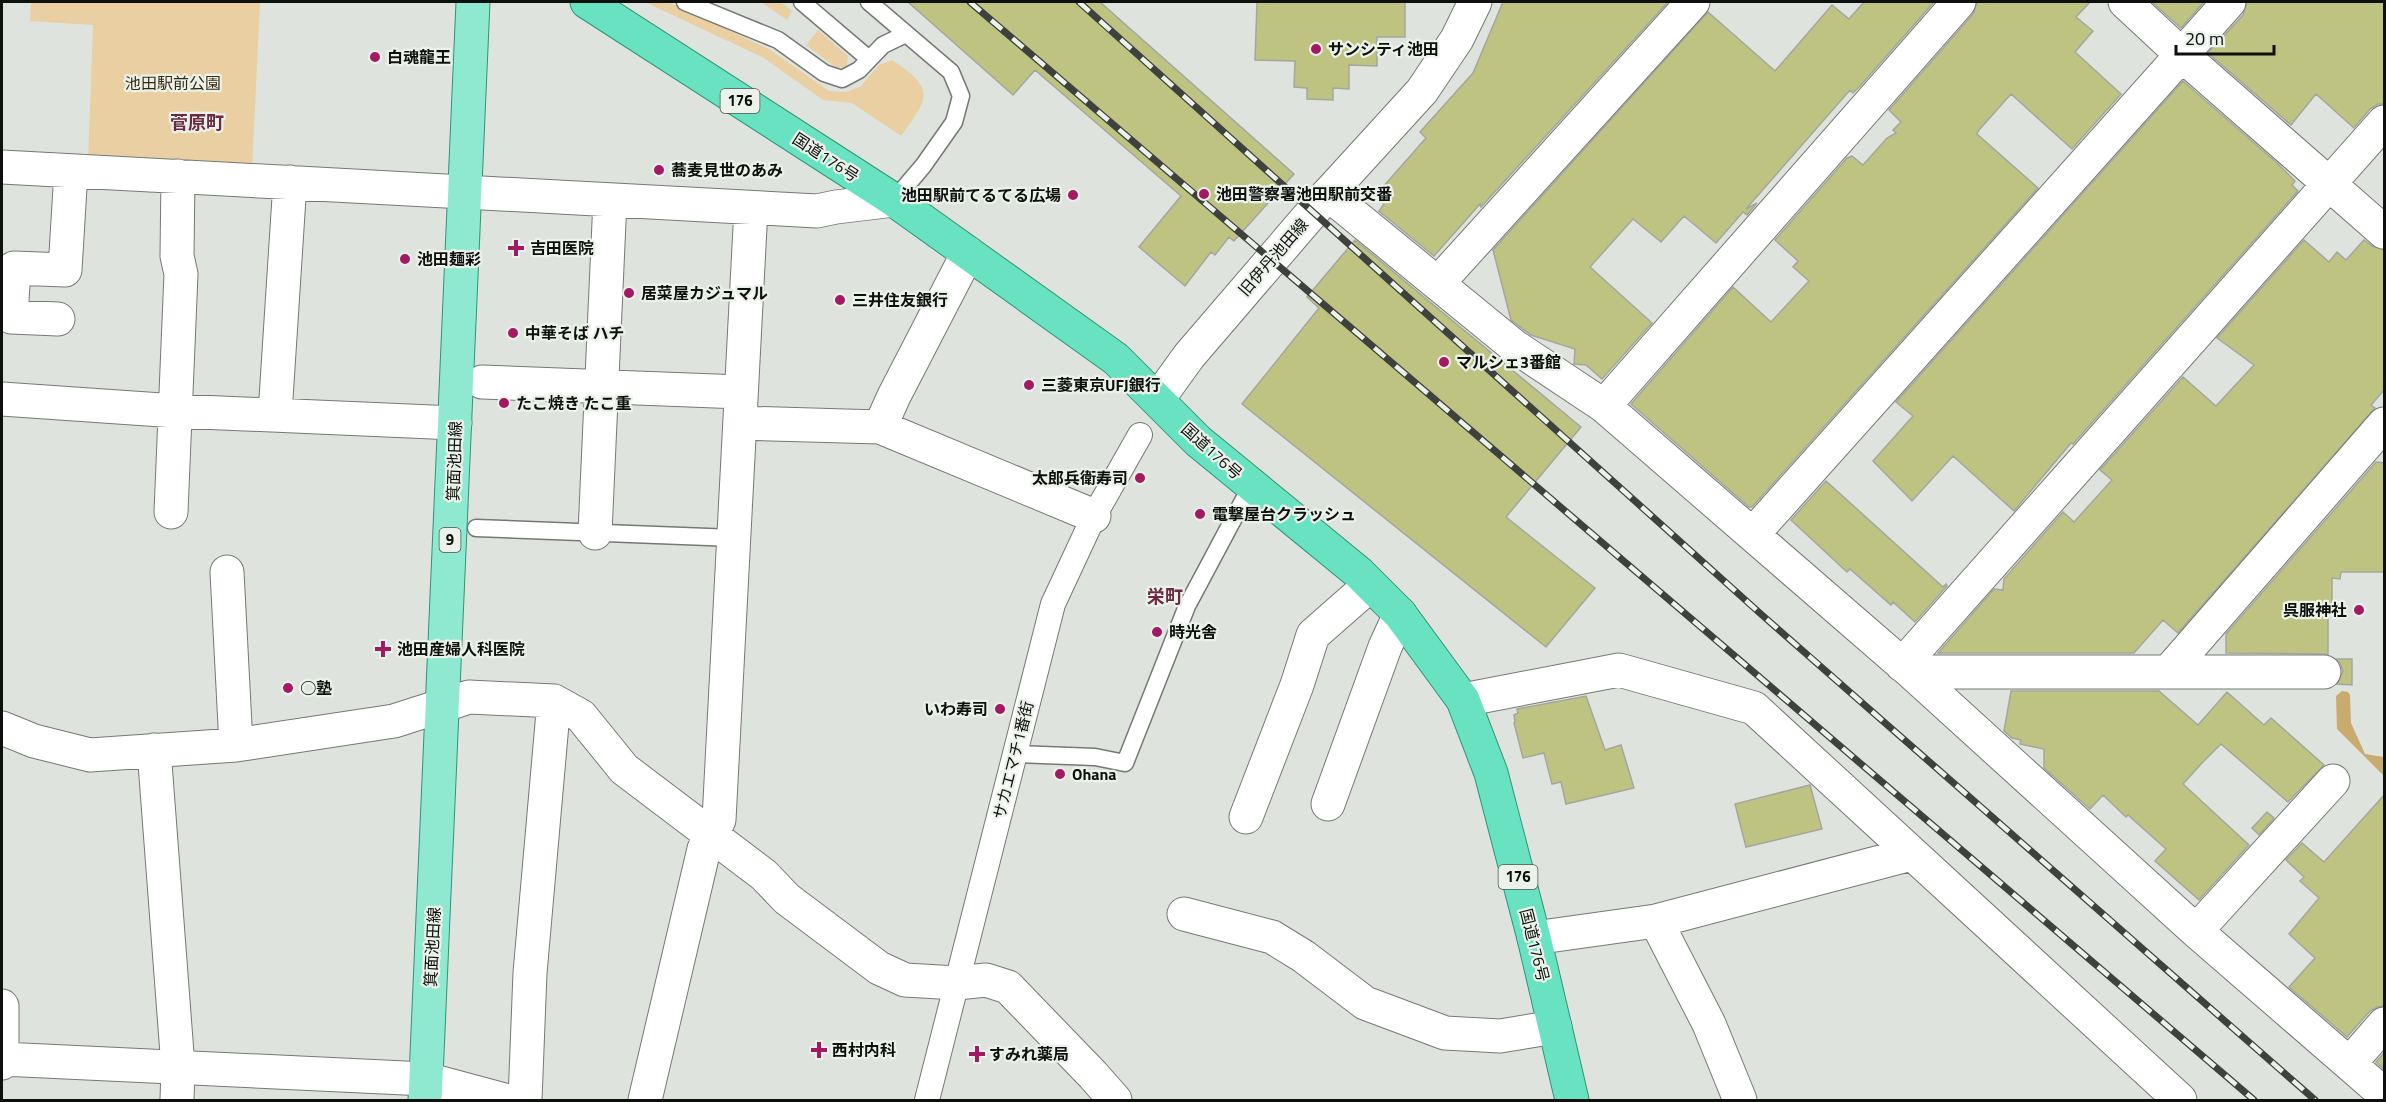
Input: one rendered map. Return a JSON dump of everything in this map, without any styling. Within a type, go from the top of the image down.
[{"type":"highway","name":"国道176号","points":[[587,2],[894,200],[1116,359],[1198,441],[1359,573],[1400,614],[1463,700],[1491,774],[1534,938],[1572,1101]]},
{"type":"main road","name":"箕面池田線","points":[[425,1090],[473,2]]},
{"type":"street","name":"旧伊丹池田線","points":[[1158,399],[1189,356],[1328,194],[1422,91],[1457,39],[1475,2]]},
{"type":"street","points":[[1438,283],[1693,2]]},
{"type":"street","points":[[1604,406],[1959,2]]},
{"type":"street","points":[[2125,2],[2182,55],[2385,232]]},
{"type":"street","points":[[1753,534],[2229,2]]},
{"type":"street","points":[[1906,669],[2385,122]]},
{"type":"street","points":[[2,167],[817,212],[837,207],[894,200]]},
{"type":"street","points":[[58,319],[11,317],[14,268],[64,270],[71,171]]},
{"type":"street","points":[[171,512],[181,274],[177,256],[178,176]]},
{"type":"street","points":[[275,414],[290,182]]},
{"type":"street","points":[[1328,194],[1514,346],[1604,406],[1906,669],[2196,931],[2385,1094]]},
{"type":"street","points":[[595,533],[610,200]]},
{"type":"street","points":[[645,1101],[704,849],[719,820],[751,207]]},
{"type":"street","points":[[880,427],[968,253]]},
{"type":"street","points":[[482,382],[602,386],[880,427],[1094,516]]},
{"type":"street","points":[[2,399],[176,411],[455,423]]},
{"type":"street","points":[[2169,671],[2385,424]]},
{"type":"street","name":"サカエマチ1番街","points":[[927,1101],[1053,604],[1094,516],[1140,435]]},
{"type":"street","points":[[226,572],[236,745]]},
{"type":"street","points":[[1246,817],[1297,686],[1313,635],[1370,585]]},
{"type":"street","points":[[1329,804],[1385,647],[1400,614]]},
{"type":"street","points":[[1906,669],[2324,672]]},
{"type":"street","points":[[1463,700],[1619,670],[1754,708],[2180,1101]]},
{"type":"street","points":[[2,728],[34,741],[90,755],[236,745],[394,721],[469,698],[554,701],[581,716],[624,769],[764,875],[787,899],[879,968],[905,980],[957,983],[986,980],[1008,987],[1115,1101]]},
{"type":"street","points":[[525,1101],[530,974],[554,701]]},
{"type":"street","points":[[154,750],[178,1067],[177,1101]]},
{"type":"street","points":[[2196,931],[2333,781]]},
{"type":"street","points":[[1534,938],[1656,921],[1911,854]]},
{"type":"street","points":[[1184,914],[1272,938],[1303,956],[1365,1003],[1445,1033],[1500,1036],[1554,1027]]},
{"type":"street","points":[[1656,921],[1709,1024],[1740,1101]]},
{"type":"street","points":[[2,1006],[2,1063]]},
{"type":"street","points":[[2350,1063],[2385,1024]]},
{"type":"street","points":[[2,1059],[178,1067],[425,1090],[504,1101]]},
{"type":"lane","points":[[685,2],[778,39],[824,73],[842,80],[859,70],[883,45],[906,34]]},
{"type":"lane","points":[[802,2],[869,59]]},
{"type":"lane","points":[[869,2],[951,72],[962,96],[954,122],[923,166],[894,200]]},
{"type":"lane","points":[[1015,754],[1095,757],[1125,763],[1187,606],[1251,486]]},
{"type":"lane","points":[[476,528],[734,538]]},
{"type":"green space","name":"池田駅前公園","points":[[31,2],[260,2],[252,170],[88,162],[93,25],[30,21]]},
{"type":"green space","points":[[645,2],[668,2],[769,49],[829,91],[846,92],[861,86],[879,65],[892,60],[916,79],[922,87],[924,94],[922,102],[918,112],[901,136],[852,103],[823,100],[764,58]]},
{"type":"green space","points":[[761,2],[781,2],[792,11],[787,20]]},
{"type":"green space","points":[[818,30],[848,56],[847,66],[837,68],[806,45]]},
{"type":"shaded area","points":[[2342,691],[2350,695],[2351,723],[2365,754],[2384,757],[2384,775],[2337,729],[2336,696]]},
{"type":"building","points":[[908,2],[1100,2],[1294,174],[1234,241],[1229,237],[1215,255],[1211,252],[1185,286],[1139,247],[1181,196],[1035,70],[1013,95]]},
{"type":"building","name":"サンシティ池田","points":[[1257,2],[1405,2],[1405,37],[1377,37],[1377,66],[1349,65],[1349,89],[1333,88],[1333,100],[1307,99],[1307,88],[1294,87],[1295,61],[1255,60]]},
{"type":"building","points":[[1503,2],[1668,2],[1434,256],[1379,211],[1384,204],[1375,196],[1426,138],[1420,132],[1473,73]]},
{"type":"building","points":[[1864,2],[1934,2],[1861,85],[1853,93],[1850,90],[1746,209],[1757,203],[1747,215],[1743,212],[1716,243],[1684,216],[1661,242],[1633,219],[1590,267],[1652,323],[1602,379],[1586,365],[1574,364],[1575,349],[1531,335],[1511,320],[1493,250],[1708,12],[1775,71],[1832,5],[1849,19]]},
{"type":"building","points":[[1977,2],[2090,2],[2076,17],[2093,31],[2075,52],[2121,94],[2072,149],[2011,94],[1977,134],[2038,188],[1752,507],[1749,507],[1631,404],[1733,287],[1771,322],[1809,281],[1793,267],[1798,261],[1775,240],[1847,158],[1852,156],[1863,165],[1887,138],[1896,133],[1893,130],[1901,122],[1889,110],[1973,14]]},
{"type":"building","points":[[2152,2],[2204,2],[2181,28]]},
{"type":"building","points":[[2247,2],[2385,2],[2385,104],[2378,104],[2370,109],[2354,128],[2316,94],[2291,125],[2208,53],[2243,15]]},
{"type":"building","points":[[2183,81],[2277,163],[2295,181],[2292,185],[2298,191],[2073,444],[2071,443],[2014,511],[1953,456],[1912,501],[1873,461],[1913,416],[1896,402]]},
{"type":"building","points":[[1355,240],[1581,427],[1506,517],[1595,588],[1546,647],[1242,404],[1319,308],[1307,297]]},
{"type":"building","points":[[2304,240],[2329,262],[2337,252],[2346,260],[2364,240],[2372,246],[2385,250],[2385,389],[2371,405],[2375,408],[2178,633],[2163,620],[2134,653],[1938,653],[1994,589],[2003,590],[2004,579],[2063,512],[2074,522],[2112,480],[2100,470],[2183,377],[2216,406],[2254,365],[2217,338]]},
{"type":"building","points":[[2376,462],[2385,463],[2385,572],[2341,572],[2340,579],[2332,578],[2332,604],[2328,604],[2328,654],[2226,653],[2226,634]]},
{"type":"building","points":[[1826,481],[1943,587],[1946,584],[1947,586],[1915,622],[1893,602],[1891,605],[1850,569],[1847,572],[1791,520]]},
{"type":"building","points":[[2336,659],[2352,659],[2352,685],[2337,684],[2343,671]]},
{"type":"building","points":[[2011,691],[2159,691],[2198,725],[2227,692],[2264,725],[2271,718],[2324,765],[2288,802],[2221,744],[2202,763],[2183,784],[2249,845],[2199,900],[2155,861],[2166,849],[2128,815],[2126,817],[2103,795],[2090,809],[2044,768],[2044,749],[2020,744],[2021,740],[2012,738],[2004,731]]},
{"type":"building","points":[[1586,696],[1605,750],[1621,745],[1634,788],[1566,804],[1561,782],[1552,784],[1544,753],[1523,758],[1514,715],[1518,713],[1517,709]]},
{"type":"building","points":[[1810,785],[1822,829],[1746,847],[1735,804]]},
{"type":"building","points":[[2385,794],[2385,1006],[2370,1011],[2347,1037],[2289,987],[2315,958],[2289,934],[2319,898],[2300,881],[2304,877],[2286,860],[2302,843],[2324,862]]},
{"type":"building","points":[[2267,812],[2274,818],[2259,835],[2252,828]]},
{"type":"building","points":[[2385,1052],[2385,1070],[2376,1062]]},
{"type":"railway","points":[[970,2],[2254,1100]]},
{"type":"railway","points":[[1079,2],[1762,615],[2315,1100]]},
{"type":"place","name":"サンシティ池田","points":[[1316,49]]},
{"type":"place","name":"白魂龍王","points":[[375,57]]},
{"type":"place","name":"蕎麦見世のあみ","points":[[659,170]]},
{"type":"place","name":"池田警察署池田駅前交番","points":[[1204,194]]},
{"type":"place","name":"池田駅前てるてる広場","points":[[1073,195]]},
{"type":"place","name":"吉田医院","points":[[516,248]]},
{"type":"place","name":"池田麺彩","points":[[405,259]]},
{"type":"place","name":"居菜屋カジュマル","points":[[629,293]]},
{"type":"place","name":"三井住友銀行","points":[[840,300]]},
{"type":"place","name":"中華そば ハチ","points":[[513,333]]},
{"type":"place","name":"マルシェ3番館","points":[[1444,362]]},
{"type":"place","name":"三菱東京UFJ銀行","points":[[1029,385]]},
{"type":"place","name":"たこ焼き たこ重","points":[[504,403]]},
{"type":"place","name":"太郎兵衛寿司","points":[[1140,478]]},
{"type":"place","name":"電撃屋台クラッシュ","points":[[1200,514]]},
{"type":"place","name":"呉服神社","points":[[2359,610]]},
{"type":"place","name":"時光舎","points":[[1157,632]]},
{"type":"place","name":"池田産婦人科医院","points":[[383,649]]},
{"type":"place","name":"○塾","points":[[288,688]]},
{"type":"place","name":"いわ寿司","points":[[1000,709]]},
{"type":"place","name":"Ohana","points":[[1060,774]]},
{"type":"place","name":"西村内科","points":[[819,1050]]},
{"type":"place","name":"すみれ薬局","points":[[977,1054]]},
{"type":"district","name":"菅原町","points":[[197,123]]},
{"type":"district","name":"栄町","points":[[1165,597]]}]
